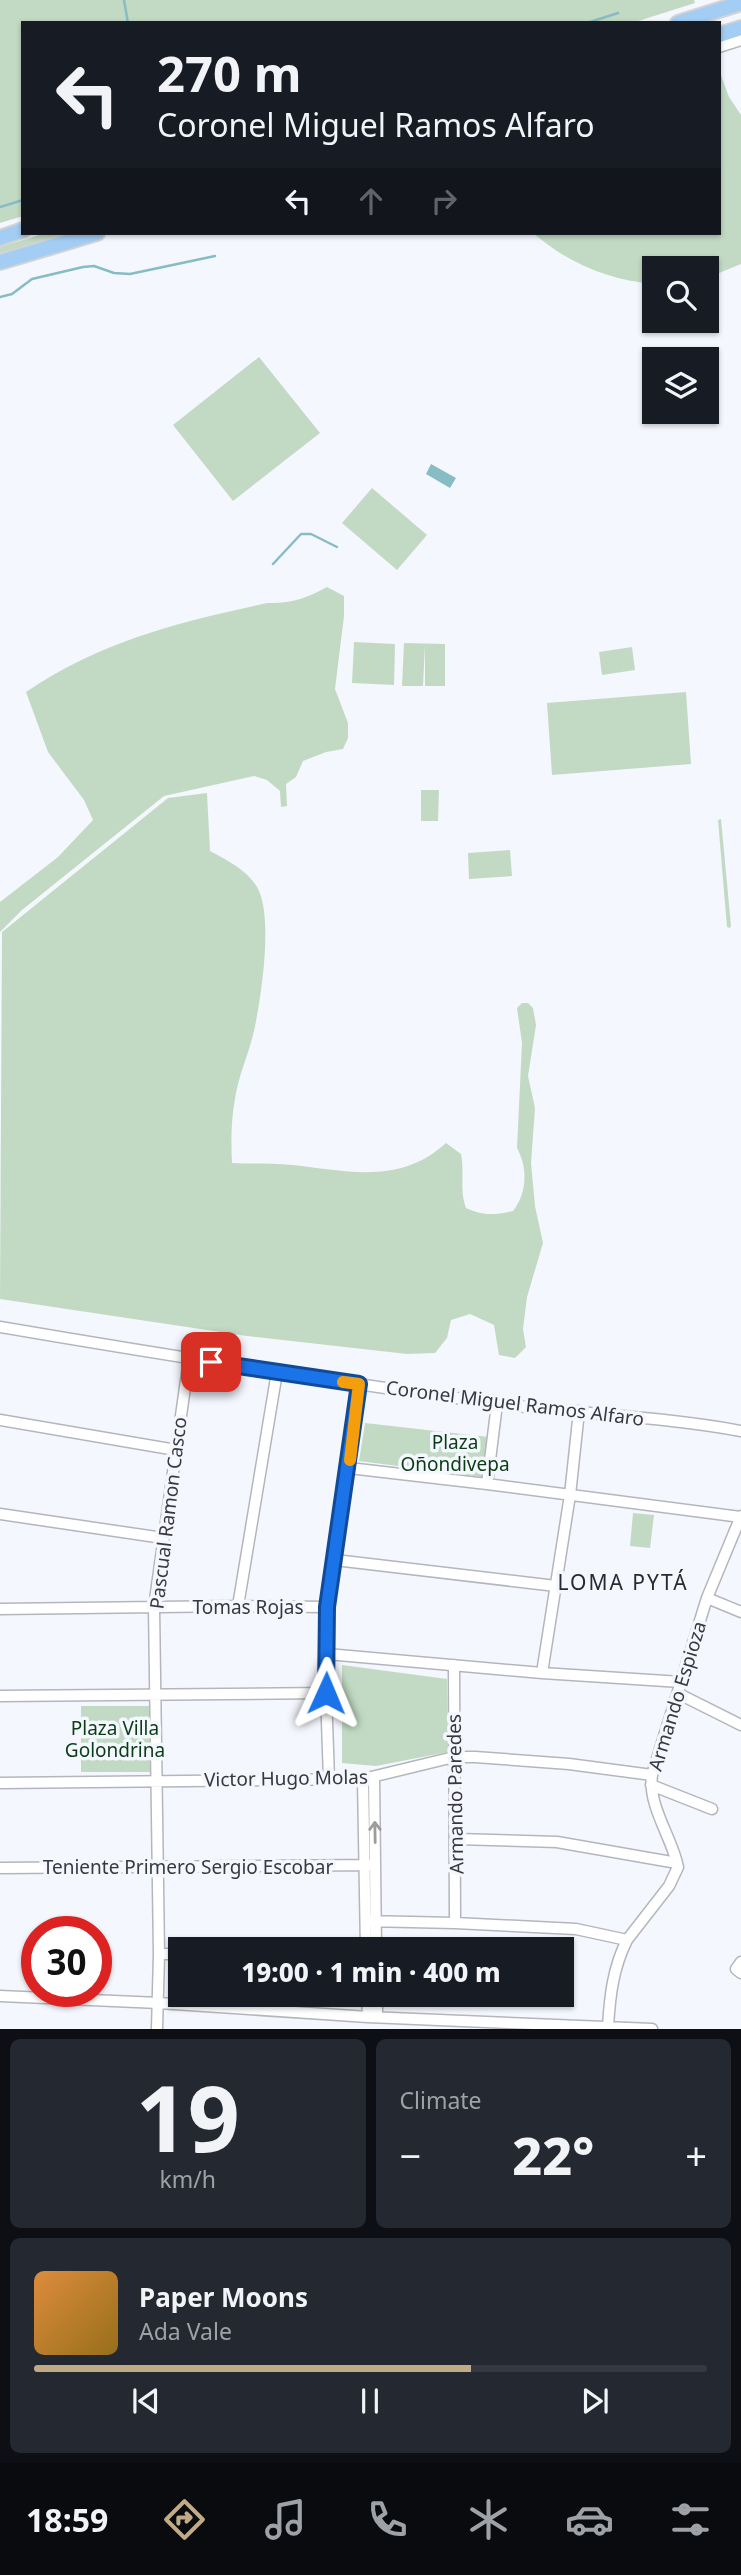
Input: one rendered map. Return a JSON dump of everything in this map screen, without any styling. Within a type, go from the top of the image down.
[{"type":"highway","points":[[684,21],[741,3]]},
{"type":"highway","points":[[721,34],[741,27]]},
{"type":"highway","points":[[0,237],[21,231]]},
{"type":"highway","points":[[0,262],[90,235]]},
{"type":"street","points":[[721,46],[741,40]]},
{"type":"street","name":"Coronel Miguel Ramos Alfaro","points":[[0,1327],[277,1373],[497,1404],[741,1431]]},
{"type":"street","name":"Pascual Ramon Casco","points":[[157,2029],[159,1954],[154,1607],[188,1359]]},
{"type":"street","points":[[238,1606],[277,1373]]},
{"type":"street","points":[[329,1779],[327,1607],[359,1384]]},
{"type":"street","points":[[487,1484],[497,1404]]},
{"type":"street","points":[[542,1673],[570,1495],[579,1411]]},
{"type":"street","points":[[0,1420],[176,1450]]},
{"type":"street","points":[[349,1468],[741,1517]]},
{"type":"street","points":[[0,1514],[163,1538]]},
{"type":"street","name":"Armando Espioza","points":[[677,1863],[652,1780],[707,1598],[741,1517]]},
{"type":"street","points":[[335,1560],[556,1586]]},
{"type":"street","points":[[707,1598],[741,1612]]},
{"type":"street","name":"Tomas Rojas","points":[[0,1609],[327,1607]]},
{"type":"street","points":[[327,1654],[681,1682]]},
{"type":"street","name":"Armando Paredes","points":[[454,1665],[455,1923]]},
{"type":"street","points":[[0,1696],[326,1693]]},
{"type":"street","points":[[678,1694],[741,1725]]},
{"type":"street","name":"Victor Hugo Molas","points":[[0,1783],[369,1778],[454,1757],[475,1756],[569,1764],[652,1780],[712,1809]]},
{"type":"street","points":[[369,1778],[371,1921],[374,1937]]},
{"type":"street","points":[[456,1839],[557,1842],[677,1863],[676,1875],[627,1940],[615,1967],[608,2026]]},
{"type":"street","name":"Teniente Primero Sergio Escobar","points":[[0,1868],[370,1865]]},
{"type":"street","points":[[371,1921],[576,1929],[627,1940]]},
{"type":"street","points":[[368,1937],[371,1921]]},
{"type":"street","points":[[159,1954],[168,1954]]},
{"type":"street","points":[[741,1962],[736,1969],[741,1973]]},
{"type":"street","points":[[0,1996],[373,2017],[652,2029]]},
{"type":"street","points":[[370,2007],[373,2017]]},
{"type":"street","points":[[373,2017],[375,2007]]},
{"type":"green space","points":[[0,0],[694,0],[695,3],[638,21],[21,21],[21,217],[0,223]]},
{"type":"green space","points":[[721,75],[729,97],[741,115],[741,264],[719,273],[719,256],[642,256],[642,283],[605,274],[560,253],[535,235],[721,235]]},
{"type":"green space","points":[[39,235],[65,235],[0,255],[0,247]]},
{"type":"green space","points":[[259,357],[320,433],[233,501],[173,425]]},
{"type":"green space","points":[[372,488],[427,535],[397,570],[342,523]]},
{"type":"green space","points":[[327,587],[344,596],[335,689],[348,723],[348,738],[343,749],[303,761],[296,777],[286,784],[287,806],[281,807],[280,791],[267,780],[254,776],[164,796],[22,910],[0,932],[0,902],[58,857],[93,820],[84,800],[48,752],[26,692],[54,674],[112,646],[172,626],[234,610],[298,600]]},
{"type":"green space","points":[[354,642],[395,644],[394,685],[352,683]]},
{"type":"green space","points":[[404,643],[445,644],[445,686],[425,686],[425,645],[423,686],[402,686]]},
{"type":"green space","points":[[632,647],[635,670],[602,675],[599,652]]},
{"type":"green space","points":[[686,692],[691,764],[552,775],[547,703]]},
{"type":"green space","points":[[421,790],[439,790],[438,821],[421,821]]},
{"type":"green space","points":[[207,793],[210,851],[236,866],[253,881],[262,900],[265,917],[263,979],[254,1031],[234,1107],[232,1163],[284,1164],[373,1172],[410,1165],[446,1143],[461,1154],[466,1208],[489,1214],[513,1211],[521,1196],[524,1180],[523,1164],[517,1148],[522,1043],[517,1008],[522,1003],[528,1003],[533,1008],[536,1025],[528,1076],[535,1108],[531,1163],[535,1206],[543,1243],[527,1297],[523,1329],[526,1347],[515,1358],[499,1355],[494,1325],[470,1314],[451,1320],[447,1338],[435,1353],[407,1354],[247,1336],[0,1299],[2,932],[168,798]]},
{"type":"green space","points":[[721,819],[730,928],[727,927],[718,820]]},
{"type":"green space","points":[[510,850],[512,876],[469,879],[468,853]]},
{"type":"green space","name":"Plaza Oñondivepa","points":[[365,1423],[489,1437],[483,1477],[359,1461]]},
{"type":"green space","points":[[633,1513],[654,1515],[650,1548],[630,1546]]},
{"type":"green space","points":[[342,1665],[447,1679],[448,1752],[376,1766],[342,1763]]},
{"type":"green space","name":"Plaza Villa Golondrina","points":[[81,1706],[149,1706],[150,1772],[81,1772]]},
{"type":"water","points":[[431,464],[456,478],[450,488],[426,474]]},
{"type":"waterway","points":[[124,0],[128,21]]},
{"type":"waterway","points":[[593,21],[618,13]]},
{"type":"waterway","points":[[0,207],[21,201]]},
{"type":"waterway","points":[[0,297],[12,294],[32,279],[83,267],[94,266],[114,273],[130,274],[215,256]]},
{"type":"waterway","points":[[273,564],[301,534],[311,534],[337,547]]},
{"type":"slow traffic","points":[[343,1382],[359,1384],[350,1460]]},
{"type":"district","name":"LOMA PYTÁ","points":[[623,1582]]},
{"type":"route","points":[[211,1362],[359,1384],[327,1607],[326,1693]]}]
